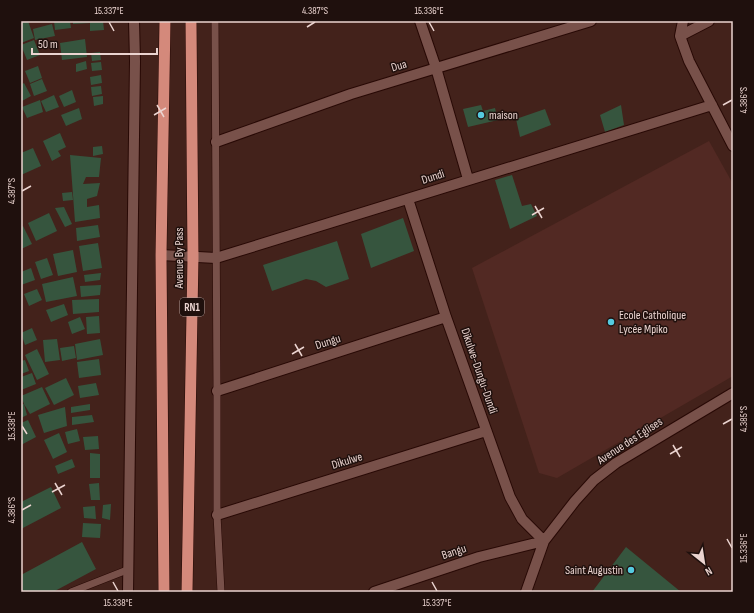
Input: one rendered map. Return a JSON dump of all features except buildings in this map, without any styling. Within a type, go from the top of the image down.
[{"type":"highway","name":"Avenue By Pass","points":[[164,592],[161,255],[166,21]]},
{"type":"highway","name":"Avenue By Pass","points":[[187,592],[193,257],[191,21]]},
{"type":"street","points":[[128,592],[127,570],[135,61],[134,21]]},
{"type":"street","points":[[420,21],[436,68],[468,179]]},
{"type":"street","name":"Dua","points":[[216,142],[351,94],[591,21]]},
{"type":"street","points":[[683,21],[680,36],[689,61],[733,146]]},
{"type":"street","points":[[680,36],[708,21]]},
{"type":"street","name":"Dundi","points":[[161,255],[216,258],[468,179],[712,105]]},
{"type":"street","name":"Dikulwe-Dungu-Dundi","points":[[408,199],[446,317],[510,497],[522,519],[544,541]]},
{"type":"street","name":"Dungu","points":[[217,391],[446,317]]},
{"type":"street","name":"Avenue des Eglises","points":[[526,592],[544,541],[575,501],[594,480],[616,463],[733,393]]},
{"type":"street","name":"Dikulwe","points":[[216,516],[486,431]]},
{"type":"street","name":"Bangu","points":[[374,592],[479,557],[544,541]]},
{"type":"lane","points":[[215,21],[217,391],[216,516],[221,592]]},
{"type":"lane","points":[[71,592],[127,570]]},
{"type":"shaded area","name":"Ecole Catholique Lycée Mpiko","points":[[709,141],[733,184],[733,376],[557,478],[539,473],[472,268]]},
{"type":"place","name":"maison","points":[[481,115]]},
{"type":"place","name":"Ecole Catholique Lycée Mpiko","points":[[611,322]]},
{"type":"place","name":"Saint Augustin","points":[[631,570]]}]
